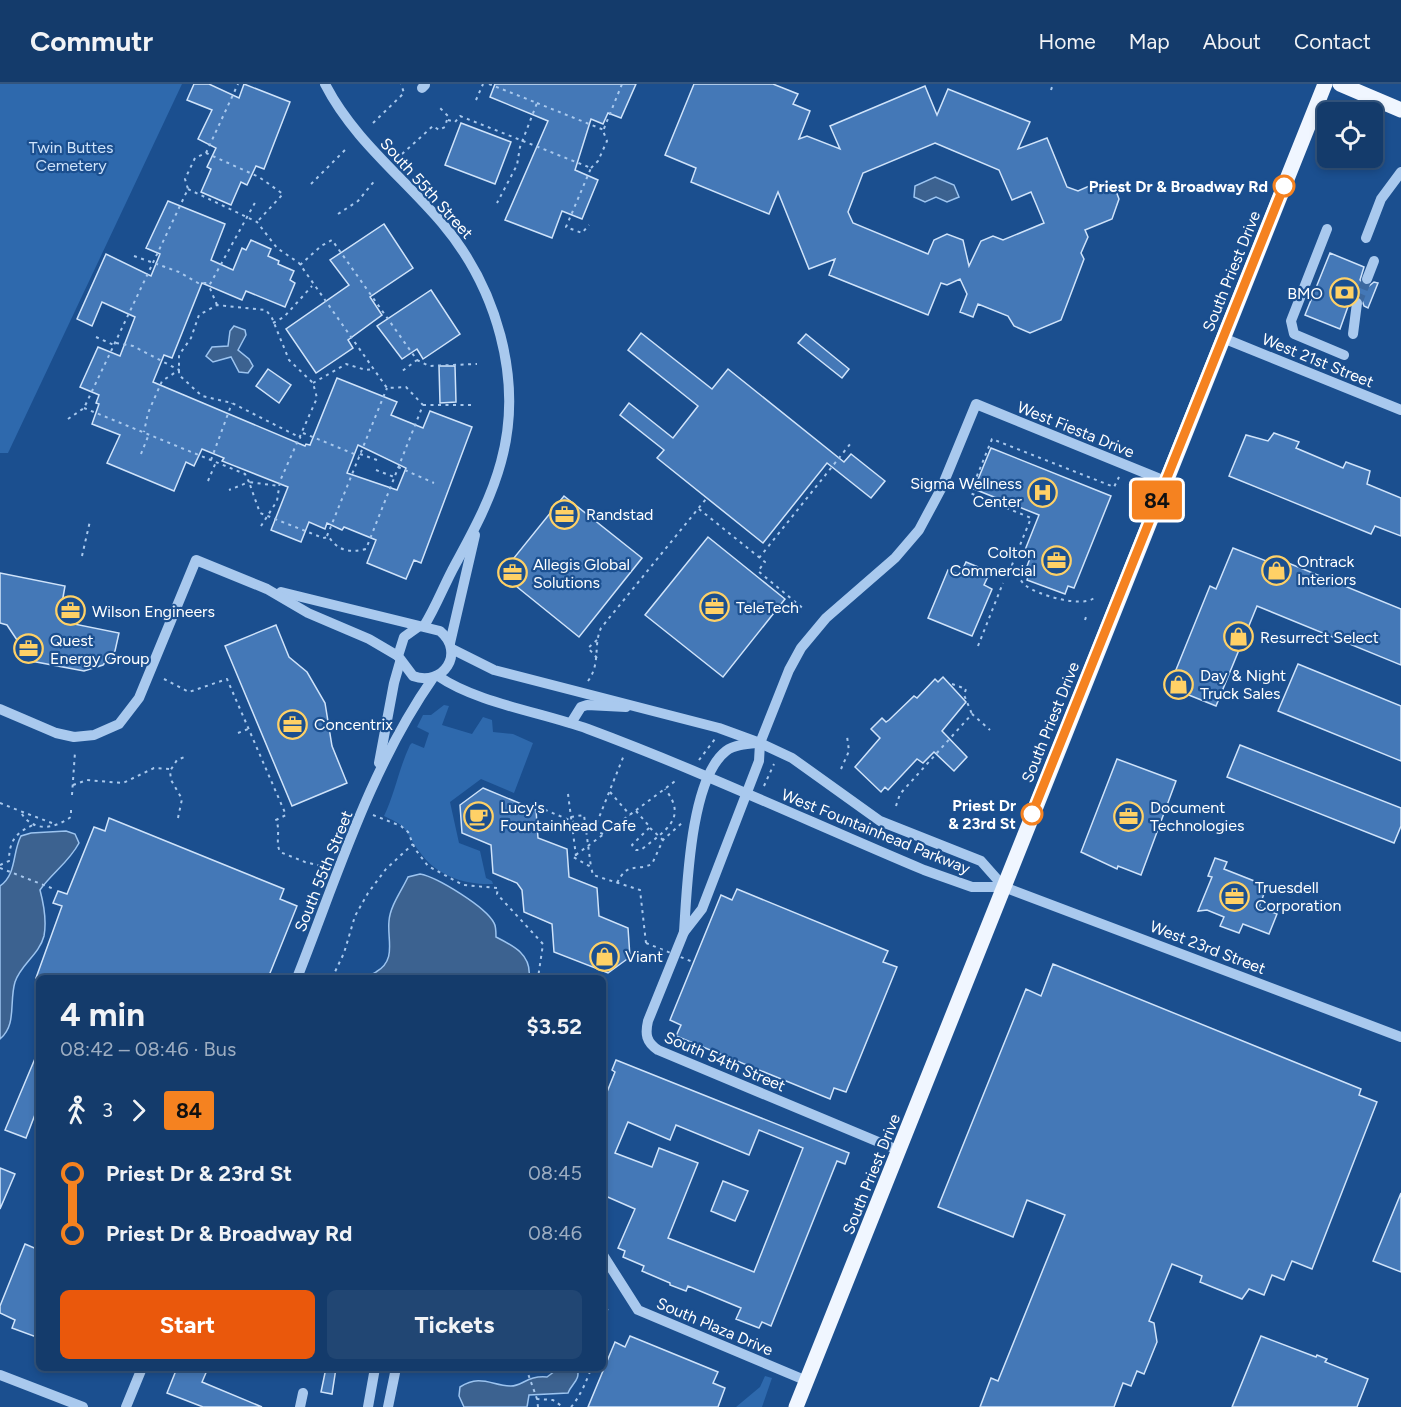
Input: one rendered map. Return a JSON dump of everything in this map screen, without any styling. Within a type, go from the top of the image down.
[{"type":"main road","name":"South Priest Drive","points":[[796,1407],[1165,481],[1326,84]]},
{"type":"main road","points":[[1340,84],[1401,110]]},
{"type":"street","name":"South 55th Street","points":[[325,84],[350,124],[452,236],[479,278],[491,306],[506,369],[508,419],[502,460],[476,527],[421,627]]},
{"type":"street","points":[[1366,238],[1381,199],[1401,172]]},
{"type":"street","points":[[1327,229],[1292,321],[1294,334],[1344,355]]},
{"type":"street","points":[[1367,279],[1374,261]]},
{"type":"street","points":[[1353,334],[1357,303]]},
{"type":"street","name":"West 21st Street","points":[[1223,338],[1401,410]]},
{"type":"street","name":"West Fiesta Drive","points":[[760,742],[789,670],[809,637],[836,609],[895,558],[926,519],[976,404],[1165,481]]},
{"type":"street","name":"South 55th Street","points":[[451,646],[468,575],[476,527]]},
{"type":"street","points":[[0,709],[64,735],[84,737],[103,733],[119,724],[135,706],[196,560],[267,589],[308,613],[369,639],[399,659],[413,676],[435,677],[449,665],[451,646],[440,631],[267,589]]},
{"type":"street","points":[[399,659],[404,637],[421,627]]},
{"type":"street","name":"West Fountainhead Parkway","points":[[451,646],[494,670],[638,706],[730,731],[760,742],[792,758],[880,821],[981,861],[1004,886]]},
{"type":"street","name":"South 55th Street","points":[[377,776],[399,659]]},
{"type":"street","name":"South 55th Street","points":[[298,975],[377,776],[412,709],[435,677]]},
{"type":"street","name":"West Fountainhead Parkway","points":[[435,677],[455,688],[571,723],[708,778],[924,870],[972,887],[1004,886]]},
{"type":"street","points":[[571,723],[582,707],[587,705],[615,708],[638,706]]},
{"type":"street","points":[[708,778],[717,760],[730,748],[760,742],[759,761],[746,794]]},
{"type":"street","name":"South 54th Street","points":[[684,932],[691,838],[708,778]]},
{"type":"street","name":"South 54th Street","points":[[746,794],[702,909],[684,932],[648,1021],[646,1036],[650,1044],[658,1050],[900,1150]]},
{"type":"street","name":"West 23rd Street","points":[[1004,886],[1401,1037]]},
{"type":"street","name":"South Plaza Drive","points":[[606,1260],[638,1310],[807,1382]]},
{"type":"street","points":[[126,1407],[141,1371]]},
{"type":"street","points":[[368,1407],[374,1371]]},
{"type":"street","points":[[388,1407],[395,1371]]},
{"type":"street","points":[[0,1375],[83,1407]]},
{"type":"street","points":[[300,1407],[303,1393]]},
{"type":"path","points":[[68,419],[84,408],[188,189],[185,180],[190,166],[195,158],[206,153],[238,84]]},
{"type":"path","points":[[373,123],[404,93],[401,84]]},
{"type":"path","points":[[476,100],[483,84]]},
{"type":"path","points":[[489,84],[604,130]]},
{"type":"path","points":[[589,225],[582,233],[566,227],[591,168],[598,161],[607,141],[604,130],[622,84]]},
{"type":"path","points":[[1050,90],[1053,84]]},
{"type":"path","points":[[497,203],[517,165],[522,141],[537,103]]},
{"type":"path","points":[[438,106],[448,120],[456,122],[460,116],[591,168]]},
{"type":"path","points":[[402,154],[433,126],[439,130],[445,127],[448,120]]},
{"type":"path","points":[[311,184],[348,147]]},
{"type":"path","points":[[206,153],[259,177],[283,194],[257,222]]},
{"type":"path","points":[[338,214],[358,201],[376,179]]},
{"type":"path","points":[[188,189],[257,222],[277,248],[300,265],[312,286],[387,388]]},
{"type":"path","points":[[217,305],[209,286],[225,262],[257,199]]},
{"type":"path","points":[[300,265],[321,246],[332,240],[417,360],[429,366],[477,364]]},
{"type":"path","points":[[134,256],[179,272],[198,283],[211,283]]},
{"type":"path","points":[[273,323],[284,317],[312,286]]},
{"type":"path","points":[[261,526],[277,501],[279,486],[301,438],[317,398],[313,383],[289,360],[266,310],[217,305],[199,315],[190,338],[179,355],[179,375],[202,396],[232,403],[301,438]]},
{"type":"path","points":[[96,337],[115,344],[133,346],[179,370]]},
{"type":"path","points":[[401,372],[417,360]]},
{"type":"path","points":[[313,383],[346,364],[366,370],[373,369]]},
{"type":"path","points":[[144,432],[148,413],[162,381],[179,370]]},
{"type":"path","points":[[387,388],[406,387],[423,405],[475,405]]},
{"type":"path","points":[[327,537],[387,388]]},
{"type":"path","points":[[211,460],[232,403]]},
{"type":"path","points":[[327,537],[334,545],[352,552],[366,549],[423,405]]},
{"type":"path","points":[[84,408],[245,474],[260,513],[323,538],[327,537]]},
{"type":"path","points":[[303,433],[380,461]]},
{"type":"path","points":[[141,454],[149,434]]},
{"type":"path","points":[[1092,601],[1080,602],[1048,596],[1025,585],[1015,573],[1012,565],[1031,518],[970,493],[992,440],[1114,488],[1119,477]]},
{"type":"path","points":[[759,558],[851,443]]},
{"type":"path","points":[[208,481],[216,462]]},
{"type":"path","points":[[398,467],[434,483]]},
{"type":"path","points":[[376,470],[394,477]]},
{"type":"path","points":[[229,489],[249,482],[279,486]]},
{"type":"path","points":[[586,683],[596,668],[597,640],[601,628],[706,499]]},
{"type":"path","points":[[699,509],[765,562],[758,571],[805,610]]},
{"type":"path","points":[[82,555],[90,521]]},
{"type":"path","points":[[978,646],[1003,583]]},
{"type":"path","points":[[597,640],[588,648],[597,658]]},
{"type":"path","points":[[164,679],[189,692],[227,679],[286,815],[276,820],[279,826],[277,844],[280,852],[326,867]]},
{"type":"path","points":[[952,684],[966,690],[964,695],[972,714],[990,730]]},
{"type":"path","points":[[896,806],[900,794],[972,714]]},
{"type":"path","points":[[238,733],[248,729]]},
{"type":"path","points":[[842,769],[849,751],[847,736]]},
{"type":"path","points":[[695,765],[715,739]]},
{"type":"path","points":[[72,795],[75,752]]},
{"type":"path","points":[[594,830],[624,755]]},
{"type":"path","points":[[178,818],[182,799],[171,780],[171,769],[177,760],[187,756]]},
{"type":"path","points":[[762,791],[775,761]]},
{"type":"path","points":[[73,784],[87,780],[123,783],[154,768],[171,769]]},
{"type":"path","points":[[576,856],[681,777]]},
{"type":"path","points":[[650,827],[635,841],[633,845],[636,850],[640,850],[672,823],[676,811],[674,800],[665,789]]},
{"type":"path","points":[[609,791],[630,815]]},
{"type":"path","points":[[568,794],[576,856],[573,858],[591,867]]},
{"type":"path","points":[[0,803],[52,823]]},
{"type":"path","points":[[531,804],[604,834]]},
{"type":"path","points":[[0,867],[9,861],[13,838],[20,831],[33,825],[51,827],[61,824],[71,817],[71,810]]},
{"type":"path","points":[[20,811],[33,825]]},
{"type":"path","points":[[363,811],[401,826],[408,832],[428,866],[442,874],[463,885],[498,888],[497,894],[543,944],[538,975]]},
{"type":"path","points":[[636,811],[663,840]]},
{"type":"path","points":[[571,817],[584,815],[593,875],[640,890],[646,942],[693,962]]},
{"type":"path","points":[[617,883],[622,872],[630,867],[645,867],[652,864],[663,840],[683,821]]},
{"type":"path","points":[[333,975],[344,953],[355,915],[368,893],[386,869],[413,844]]},
{"type":"path","points":[[0,867],[54,889]]},
{"type":"path","points":[[526,1371],[538,1407]]},
{"type":"path","points":[[571,1407],[576,1396],[586,1385],[590,1371]]},
{"type":"path","points":[[537,1399],[553,1400],[563,1407]]},
{"type":"green space","name":"Twin Buttes Cemetery","points":[[0,84],[182,84],[8,453],[0,453]]},
{"type":"green space","points":[[444,705],[449,706],[442,725],[472,734],[483,717],[492,720],[493,732],[513,734],[533,743],[514,793],[481,779],[450,802],[459,843],[480,851],[486,878],[493,884],[462,881],[443,873],[426,860],[403,827],[384,816],[410,745],[412,743],[424,748],[429,733],[417,727],[423,715],[431,715]]},
{"type":"green space","points":[[765,1376],[772,1378],[762,1407],[736,1407],[760,1387]]},
{"type":"shaded area","points":[[935,177],[954,185],[959,197],[947,202],[936,197],[925,202],[914,197],[915,186]]},
{"type":"shaded area","points":[[234,326],[245,330],[246,335],[238,350],[249,359],[253,366],[248,373],[239,372],[231,357],[213,362],[206,356],[212,347],[228,346],[230,331]]},
{"type":"shaded area","points":[[66,831],[75,834],[79,843],[40,890],[45,913],[44,936],[42,943],[21,970],[15,982],[11,1020],[0,1039],[0,886],[12,869],[21,836],[31,833]]},
{"type":"shaded area","points":[[420,874],[428,876],[481,909],[495,924],[496,937],[525,957],[529,975],[368,975],[383,967],[387,962],[390,949],[389,921],[408,877]]},
{"type":"shaded area","points":[[555,1371],[578,1372],[577,1379],[568,1393],[529,1395],[527,1407],[464,1407],[459,1396],[460,1387],[474,1381],[514,1386],[535,1378],[547,1377]]},
{"type":"building","points":[[194,84],[209,84],[239,98],[244,84],[290,102],[264,169],[256,166],[247,185],[241,182],[231,205],[201,192],[211,169],[207,167],[216,148],[198,139],[212,110],[187,100]]},
{"type":"building","points":[[495,84],[636,84],[621,118],[608,113],[603,124],[591,119],[575,170],[598,180],[582,219],[562,211],[552,238],[505,220],[548,121],[490,97]]},
{"type":"building","points":[[694,84],[773,84],[798,94],[793,104],[810,111],[799,139],[807,136],[840,149],[830,126],[925,86],[937,115],[948,89],[1030,122],[1018,149],[1047,138],[1067,187],[1078,191],[1096,183],[1116,191],[1119,199],[1112,219],[1085,230],[1088,237],[1081,253],[1084,259],[1061,320],[1030,333],[1014,326],[1008,316],[978,304],[973,317],[960,312],[967,294],[960,279],[947,285],[941,283],[928,315],[829,275],[835,259],[809,269],[778,192],[769,214],[691,182],[696,168],[665,155]],"holes":[[[935,143],[999,170],[1012,200],[1031,192],[1044,223],[1003,240],[993,236],[981,241],[969,266],[963,240],[947,234],[934,240],[928,254],[853,223],[848,212],[863,173]]]},
{"type":"building","points":[[461,123],[511,142],[495,184],[445,165]]},
{"type":"building","points":[[168,201],[225,224],[211,260],[233,270],[242,248],[246,250],[251,240],[271,249],[268,256],[279,261],[278,264],[294,271],[290,280],[295,283],[285,307],[246,291],[242,300],[202,283],[172,358],[164,355],[153,382],[305,446],[310,445],[337,378],[397,402],[391,415],[423,428],[430,411],[472,427],[421,563],[414,560],[406,579],[367,563],[376,540],[344,527],[342,530],[327,523],[325,529],[309,522],[301,542],[271,530],[288,487],[222,461],[224,458],[202,449],[194,466],[186,462],[174,491],[107,463],[120,435],[92,424],[99,404],[96,403],[99,395],[80,387],[98,347],[120,356],[135,317],[102,302],[92,326],[77,319],[106,254],[151,276],[160,254],[146,248]],"holes":[[[358,445],[406,468],[397,490],[347,473]]]},
{"type":"building","points":[[384,224],[413,268],[370,297],[382,315],[348,340],[353,348],[316,373],[286,329],[349,285],[330,260]]},
{"type":"building","name":"BMO","points":[[1330,253],[1364,267],[1360,280],[1364,286],[1369,286],[1374,282],[1378,283],[1368,308],[1364,306],[1361,297],[1351,298],[1340,329],[1305,315]]},
{"type":"building","points":[[431,290],[460,334],[423,359],[417,349],[402,359],[377,326]]},
{"type":"building","points":[[641,333],[712,389],[728,369],[844,462],[851,454],[885,481],[871,498],[827,463],[763,543],[657,458],[664,450],[620,415],[629,403],[673,438],[698,406],[628,350]]},
{"type":"building","points":[[806,334],[849,369],[842,378],[798,343]]},
{"type":"building","points":[[439,366],[455,366],[456,402],[440,403]]},
{"type":"building","points":[[268,369],[291,385],[279,403],[256,386]]},
{"type":"building","points":[[1274,433],[1299,442],[1296,448],[1343,468],[1346,462],[1370,471],[1367,484],[1401,498],[1401,536],[1375,526],[1371,534],[1229,476],[1246,435],[1268,441]]},
{"type":"building","name":"Sigma Wellness Center","points":[[991,448],[1111,496],[1074,588],[1068,586],[1065,594],[1027,580],[1030,571],[1026,569],[1032,553],[1025,550],[1039,515],[974,489]]},
{"type":"building","points":[[564,496],[642,558],[579,637],[501,574]]},
{"type":"building","name":"TeleTech","points":[[708,537],[785,599],[723,677],[645,615]]},
{"type":"building","points":[[1233,548],[1274,564],[1276,558],[1401,609],[1401,665],[1257,606],[1216,706],[1169,687],[1210,586],[1216,589]]},
{"type":"building","points":[[966,562],[990,572],[984,585],[992,589],[972,636],[928,618],[948,570],[960,575]]},
{"type":"building","points":[[0,573],[65,586],[62,603],[77,606],[74,624],[119,633],[115,651],[103,665],[84,671],[31,661],[7,625],[0,623]]},
{"type":"building","name":"Concentrix","points":[[276,625],[289,657],[307,672],[325,703],[332,746],[347,783],[292,806],[225,646]]},
{"type":"building","points":[[1298,664],[1401,706],[1401,761],[1278,711]]},
{"type":"building","points":[[943,677],[966,702],[942,731],[967,757],[954,771],[934,752],[923,763],[917,759],[888,790],[885,787],[881,792],[855,767],[880,738],[871,729],[882,718],[886,722],[889,720],[914,696],[917,698],[935,679],[938,682]]},
{"type":"building","points":[[1240,745],[1401,808],[1401,826],[1394,843],[1227,777]]},
{"type":"building","name":"Document Technologies","points":[[1117,759],[1176,781],[1141,875],[1118,866],[1117,869],[1081,852]]},
{"type":"building","points":[[483,788],[536,810],[538,838],[567,849],[569,877],[597,888],[599,916],[628,928],[630,957],[608,973],[554,952],[552,924],[524,912],[522,890],[517,883],[493,873],[491,845],[462,833],[460,805]]},
{"type":"building","points":[[109,818],[284,889],[280,899],[297,906],[269,975],[37,975],[62,906],[53,903],[58,891],[67,894],[94,827],[105,831]]},
{"type":"building","name":"Truesdell Corporation","points":[[1215,858],[1227,862],[1224,869],[1267,886],[1259,907],[1277,914],[1269,934],[1243,924],[1239,933],[1220,926],[1224,917],[1207,910],[1198,911],[1212,877],[1208,876]]},
{"type":"building","points":[[737,889],[888,951],[883,962],[897,967],[846,1092],[834,1088],[830,1099],[676,1036],[681,1025],[670,1020],[721,895],[732,900]]},
{"type":"building","points":[[1053,964],[1361,1089],[1359,1095],[1377,1102],[1312,1269],[1292,1261],[1284,1280],[1272,1275],[1264,1295],[1249,1289],[1242,1299],[1200,1282],[1202,1276],[1172,1264],[1149,1321],[1154,1323],[1157,1342],[1144,1374],[1137,1371],[1131,1386],[1123,1383],[1114,1407],[980,1407],[991,1378],[998,1381],[1065,1215],[1027,1200],[1013,1237],[938,1207],[1026,989],[1041,996]]},
{"type":"building","points":[[36,1056],[36,1112],[26,1138],[5,1130]]},
{"type":"building","points":[[616,1060],[849,1153],[845,1164],[837,1161],[771,1326],[762,1322],[759,1328],[736,1319],[741,1308],[688,1286],[686,1291],[670,1285],[642,1271],[644,1266],[623,1257],[625,1251],[618,1248],[635,1209],[606,1196],[606,1094],[615,1072],[612,1070]],"holes":[[[628,1122],[670,1140],[676,1125],[749,1155],[759,1130],[803,1148],[754,1272],[668,1238],[698,1163],[659,1148],[652,1167],[615,1153]]]},
{"type":"building","points":[[0,1168],[15,1174],[0,1209]]},
{"type":"building","points":[[723,1181],[748,1191],[735,1221],[711,1211]]},
{"type":"building","points":[[1401,1193],[1401,1272],[1373,1261]]},
{"type":"building","points":[[25,1244],[36,1249],[36,1337],[12,1328],[15,1320],[0,1313],[0,1306]]},
{"type":"building","points":[[630,1336],[718,1372],[713,1383],[725,1388],[718,1407],[588,1407],[603,1371],[606,1371],[606,1364],[615,1342],[625,1347]]},
{"type":"building","points":[[1261,1336],[1327,1359],[1325,1362],[1368,1379],[1357,1407],[1232,1407]]},
{"type":"building","points":[[176,1371],[207,1371],[202,1382],[262,1407],[203,1407],[167,1393]]},
{"type":"building","points":[[325,1371],[336,1371],[332,1394],[321,1392]]},
{"type":"tunnel","points":[[1357,303],[1367,279]]},
{"type":"bus line","name":"84","points":[[1032,814],[1284,186]]},
{"type":"place","name":"Priest Dr & Broadway Rd","points":[[1284,186]]},
{"type":"place","name":"BMO","points":[[1344,293]]},
{"type":"place","name":"Sigma Wellness Center","points":[[1043,492]]},
{"type":"place","name":"Randstad","points":[[565,514]]},
{"type":"place","name":"Colton Commercial","points":[[1057,561]]},
{"type":"place","name":"Ontrack Interiors","points":[[1276,570]]},
{"type":"place","name":"Allegis Global Solutions","points":[[512,573]]},
{"type":"place","name":"TeleTech","points":[[715,607]]},
{"type":"place","name":"Wilson Engineers","points":[[71,611]]},
{"type":"place","name":"Resurrect Select","points":[[1239,637]]},
{"type":"place","name":"Quest Energy Group","points":[[29,649]]},
{"type":"place","name":"Day & Night Truck Sales","points":[[1179,684]]},
{"type":"place","name":"Concentrix","points":[[293,724]]},
{"type":"place","name":"Priest Dr & 23rd St","points":[[1032,814]]},
{"type":"place","name":"Lucy's Fountainhead Cafe","points":[[479,816]]},
{"type":"place","name":"Document Technologies","points":[[1129,816]]},
{"type":"place","name":"Truesdell Corporation","points":[[1234,896]]},
{"type":"place","name":"Viant","points":[[604,956]]}]
